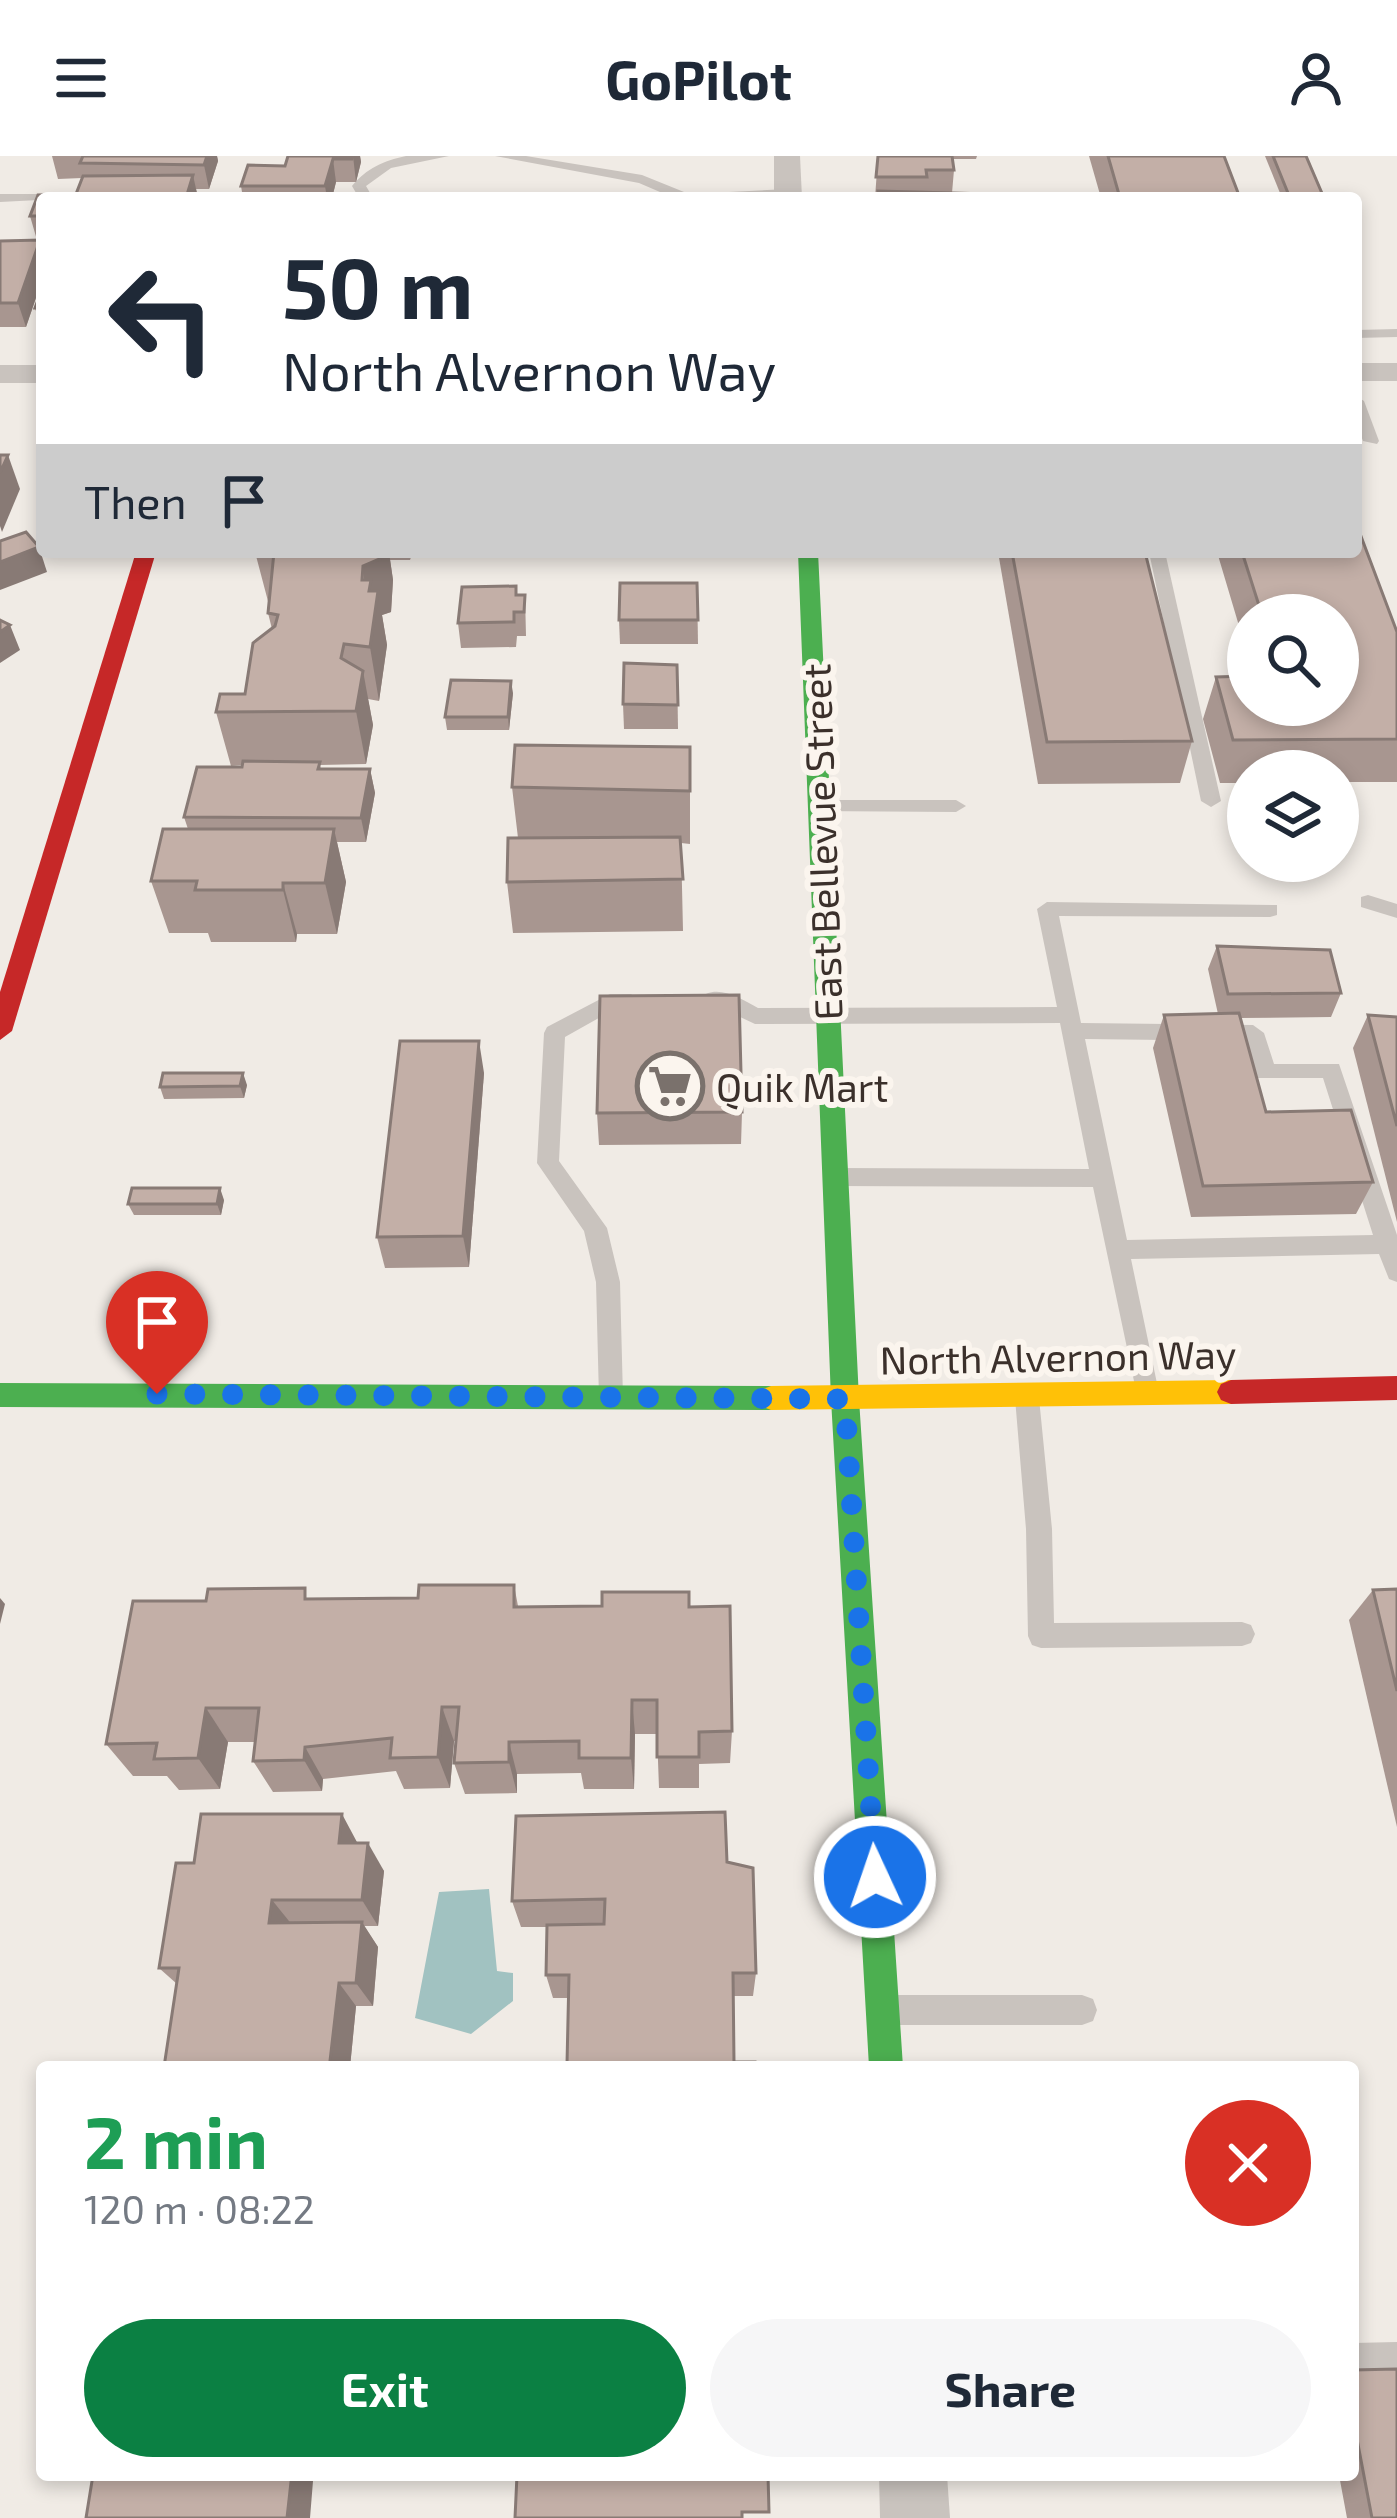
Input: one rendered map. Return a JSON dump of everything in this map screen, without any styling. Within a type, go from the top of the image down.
[{"type":"street","points":[[787,156],[788,192]]},
{"type":"street","points":[[1362,372],[1397,372]]},
{"type":"street","points":[[0,374],[36,374]]},
{"type":"street","points":[[0,1031],[144,558]]},
{"type":"street","name":"East Bellevue Street","points":[[808,558],[845,1399],[886,2061]]},
{"type":"street","name":"North Alvernon Way","points":[[0,1395],[845,1399],[1397,1388]]},
{"type":"street","points":[[913,2481],[916,2518]]},
{"type":"lane","points":[[362,192],[359,186],[371,171],[392,161],[442,156]]},
{"type":"lane","points":[[502,156],[642,179],[673,192]]},
{"type":"lane","points":[[0,198],[36,198]]},
{"type":"lane","points":[[1362,334],[1397,333]]},
{"type":"lane","points":[[1158,558],[1190,721],[1211,800]]},
{"type":"lane","points":[[819,806],[956,806]]},
{"type":"lane","points":[[1368,902],[1397,911]]},
{"type":"lane","points":[[1147,1395],[1047,909],[1270,910]]},
{"type":"lane","points":[[611,1398],[608,1282],[595,1228],[548,1163],[555,1034],[610,1002],[724,1000],[755,1016],[1069,1023],[1253,1033],[1266,1072],[1331,1070],[1393,1244],[1397,1272]]},
{"type":"lane","points":[[836,1177],[1101,1178]]},
{"type":"lane","points":[[1116,1250],[1393,1244]]},
{"type":"lane","points":[[1028,1398],[1039,1529],[1041,1636],[1242,1634]]},
{"type":"lane","points":[[883,2010],[1082,2010]]},
{"type":"lane","points":[[1359,2360],[1397,2359]]},
{"type":"water","points":[[489,1889],[497,1971],[513,1973],[513,2001],[471,2034],[415,2018],[439,1892]]},
{"type":"building","points":[[83,156],[207,156],[204,165],[80,163]]},
{"type":"building","points":[[288,156],[353,156],[333,159],[325,186],[241,186],[248,165],[285,166]]},
{"type":"building","points":[[878,156],[952,156],[954,170],[926,170],[927,177],[876,177]]},
{"type":"building","points":[[1108,156],[1224,156],[1238,192],[1118,192]]},
{"type":"building","points":[[1273,156],[1306,156],[1321,192],[1288,192]]},
{"type":"building","points":[[193,175],[188,192],[77,192],[83,176]]},
{"type":"building","points":[[36,240],[18,303],[0,303],[0,241]]},
{"type":"building","points":[[26,532],[36,548],[0,562],[0,541]]},
{"type":"building","points":[[1362,539],[1397,632],[1397,739],[1233,740],[1229,726],[1359,726],[1359,594],[1255,594],[1244,558],[1362,558]]},
{"type":"building","points":[[273,558],[382,558],[363,566],[362,580],[371,580],[369,591],[378,591],[370,647],[344,644],[341,658],[363,671],[356,711],[216,712],[220,694],[245,694],[253,643],[275,626],[278,615],[268,613]]},
{"type":"building","points":[[1013,558],[1146,558],[1192,741],[1047,742]]},
{"type":"building","points":[[620,583],[697,583],[698,620],[619,620]]},
{"type":"building","points":[[516,586],[516,595],[525,595],[524,612],[514,612],[514,622],[458,623],[462,587]]},
{"type":"building","points":[[624,663],[677,665],[678,705],[623,704]]},
{"type":"building","points":[[1216,677],[1227,677],[1227,718]]},
{"type":"building","points":[[451,680],[511,681],[508,717],[445,717]]},
{"type":"building","points":[[515,745],[690,747],[690,791],[512,787]]},
{"type":"building","points":[[243,761],[320,762],[318,769],[370,769],[361,818],[184,817],[197,767],[242,767]]},
{"type":"building","points":[[163,829],[334,829],[325,883],[283,883],[283,890],[195,890],[197,881],[151,881]]},
{"type":"building","points":[[680,837],[683,879],[507,882],[508,838]]},
{"type":"building","points":[[1217,946],[1330,950],[1341,993],[1228,994]]},
{"type":"building","name":"Quik Mart","points":[[739,995],[742,1112],[597,1113],[600,996]]},
{"type":"building","points":[[1239,1013],[1266,1112],[1351,1110],[1373,1182],[1203,1186],[1164,1015]]},
{"type":"building","points":[[1368,1015],[1397,1017],[1397,1126]]},
{"type":"building","points":[[400,1041],[479,1041],[463,1236],[377,1237]]},
{"type":"building","points":[[163,1073],[243,1073],[240,1086],[160,1087]]},
{"type":"building","points":[[132,1188],[220,1188],[217,1204],[128,1204]]},
{"type":"building","points":[[419,1585],[514,1585],[514,1607],[602,1606],[602,1592],[689,1592],[689,1607],[730,1606],[732,1731],[699,1732],[699,1757],[657,1757],[657,1700],[632,1700],[631,1758],[579,1758],[579,1741],[509,1742],[509,1762],[454,1763],[459,1707],[442,1707],[438,1757],[390,1758],[392,1738],[305,1747],[304,1760],[253,1761],[259,1708],[206,1708],[198,1758],[154,1759],[157,1743],[106,1744],[133,1601],[206,1601],[208,1589],[305,1588],[305,1599],[418,1598]]},
{"type":"building","points":[[1397,1589],[1397,1691],[1373,1590]]},
{"type":"building","points":[[725,1812],[727,1862],[753,1868],[756,1973],[733,1973],[734,2061],[567,2061],[569,1975],[546,1975],[547,1925],[604,1924],[605,1899],[512,1901],[516,1816]]},
{"type":"building","points":[[201,1814],[342,1814],[339,1843],[368,1843],[362,1900],[272,1900],[269,1923],[362,1922],[356,1983],[339,1983],[330,2061],[165,2061],[179,1968],[159,1968],[176,1863],[194,1863]]},
{"type":"building","points":[[1397,2369],[1397,2518],[1372,2518],[1359,2450],[1359,2370]]},
{"type":"building","points":[[92,2481],[305,2481],[291,2482],[287,2518],[86,2518]]},
{"type":"building","points":[[517,2481],[768,2481],[769,2512],[742,2512],[742,2518],[515,2518]]},
{"type":"traffic: fast","points":[[808,558],[845,1399],[886,2061]]},
{"type":"traffic: fast","points":[[0,1395],[771,1398]]},
{"type":"traffic: slow","points":[[771,1398],[1231,1392]]},
{"type":"traffic: jam","points":[[0,1031],[144,558]]},
{"type":"traffic: jam","points":[[1231,1392],[1397,1388]]},
{"type":"place","name":"Quik Mart","points":[[670,1086]]},
{"type":"route","points":[[157,1394],[845,1399],[875,1877]]}]
